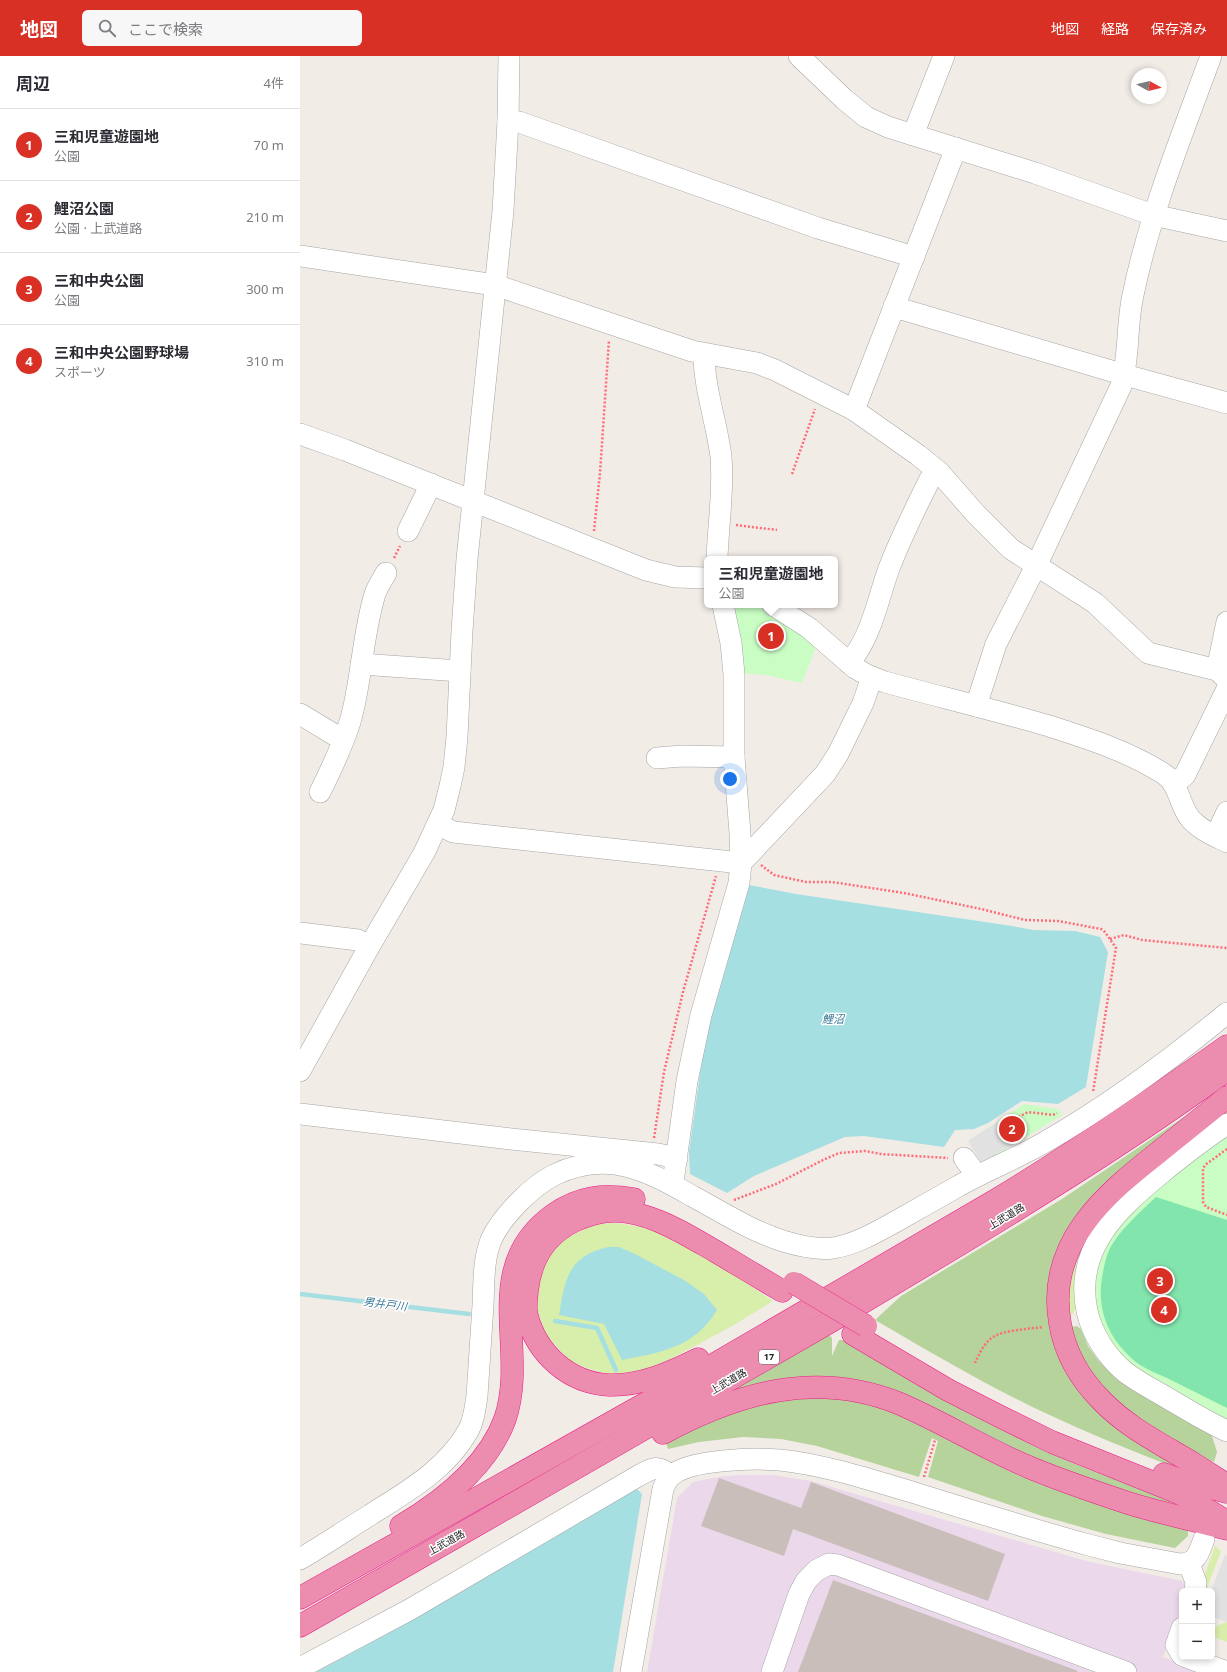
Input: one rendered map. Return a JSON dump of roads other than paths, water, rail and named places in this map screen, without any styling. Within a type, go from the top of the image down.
[{"type":"highway","name":"上武道路","points":[[300,1597],[694,1376],[1045,1170],[1136,1111],[1227,1046]]},
{"type":"highway","name":"上武道路","points":[[300,1626],[792,1344],[1052,1189],[1121,1144],[1227,1070]]},
{"type":"highway","points":[[1227,1097],[1122,1182],[1094,1209],[1074,1240],[1063,1265],[1060,1281],[1058,1312],[1069,1355],[1080,1375],[1103,1402],[1126,1422],[1227,1486]]},
{"type":"highway","points":[[300,1597],[354,1554],[426,1510],[453,1489],[485,1455],[498,1434],[505,1418],[509,1403],[512,1368],[509,1309],[513,1278],[517,1262],[525,1246],[546,1220],[559,1211],[589,1198],[604,1196],[634,1199],[654,1204],[693,1222],[788,1287],[859,1330],[948,1390],[1052,1442],[1179,1493],[1227,1522]]},
{"type":"highway","points":[[788,1287],[677,1229],[642,1215],[608,1211],[594,1213],[566,1225],[544,1244],[536,1256],[530,1270],[526,1302],[527,1315],[535,1338],[554,1362],[569,1374],[586,1382],[608,1385],[636,1384],[684,1366],[721,1347],[779,1311],[891,1261]]},
{"type":"highway","points":[[859,1330],[1054,1429],[1181,1480],[1227,1492]]},
{"type":"highway","points":[[521,1500],[606,1466],[677,1426],[736,1401],[774,1391],[822,1387],[874,1395],[897,1403],[1004,1456],[1063,1480],[1129,1503],[1227,1529]]},
{"type":"street","points":[[300,1071],[369,947],[406,886],[438,824],[449,793],[454,767],[457,737],[467,560],[503,211],[508,121],[509,56]]},
{"type":"street","points":[[799,56],[829,86],[866,117],[888,127],[1035,173],[1153,215],[1227,231]]},
{"type":"street","points":[[913,135],[944,56]]},
{"type":"street","points":[[976,706],[996,644],[1037,564],[1121,386],[1127,365],[1132,297],[1153,215],[1211,56]]},
{"type":"street","points":[[508,121],[519,122],[818,228],[914,257]]},
{"type":"street","points":[[854,410],[956,148]]},
{"type":"street","points":[[300,256],[495,285],[704,354],[757,363],[820,392],[854,410],[901,442],[938,472],[974,513],[1010,549],[1037,564],[1095,603],[1148,653],[1222,675],[1227,622]]},
{"type":"street","points":[[894,306],[1124,375],[1227,403]]},
{"type":"street","points":[[704,354],[708,390],[720,456],[722,483],[716,556]]},
{"type":"street","points":[[300,434],[345,450],[646,570],[662,574],[704,578]]},
{"type":"street","points":[[849,663],[866,638],[901,540],[930,479],[938,472]]},
{"type":"street","points":[[408,531],[431,484]]},
{"type":"street","points":[[320,792],[334,763],[350,722],[360,664],[375,593],[386,573]]},
{"type":"street","points":[[671,1183],[677,1158],[687,1081],[702,1015],[745,858],[740,833],[734,756],[732,643],[724,608]]},
{"type":"street","points":[[778,608],[809,628],[849,663],[872,677],[885,682],[1018,717],[1113,747],[1135,756],[1166,775],[1174,784],[1183,808],[1190,819],[1220,839]]},
{"type":"street","points":[[360,664],[460,671]]},
{"type":"street","points":[[438,824],[453,832],[718,861],[745,858],[825,774],[838,754],[863,703],[872,677]]},
{"type":"street","points":[[1174,784],[1186,775],[1227,689]]},
{"type":"street","points":[[300,714],[343,740]]},
{"type":"street","points":[[657,758],[682,756],[734,756]]},
{"type":"street","points":[[1220,839],[1219,829],[1227,812]]},
{"type":"street","points":[[300,933],[358,940],[369,947]]},
{"type":"street","points":[[300,1559],[418,1484],[437,1470],[462,1441],[469,1430],[474,1415],[477,1396],[484,1274],[488,1249],[498,1228],[536,1186],[547,1179],[561,1172],[587,1165],[624,1165],[642,1170],[671,1183],[764,1235],[798,1246],[830,1248],[840,1246],[869,1236],[977,1176],[1024,1154],[1103,1106],[1227,1013]]},
{"type":"street","points":[[300,1114],[677,1158]]},
{"type":"street","points":[[1227,1124],[1174,1163],[1120,1210],[1096,1243],[1088,1265],[1085,1304],[1096,1337],[1125,1372],[1227,1431]]},
{"type":"street","points":[[964,1158],[977,1176]]},
{"type":"street","points":[[631,1672],[663,1489],[671,1476],[679,1470],[690,1467],[731,1460],[763,1459],[798,1463],[877,1482],[1089,1545],[1120,1553],[1180,1564],[1189,1564],[1197,1556],[1204,1539]]},
{"type":"street","points":[[300,1668],[409,1610],[652,1468],[661,1468],[671,1476]]},
{"type":"street","points":[[772,1672],[799,1594],[806,1581],[817,1570],[830,1564],[838,1565],[1126,1672]]},
{"type":"street","points":[[1189,1564],[1196,1582],[1195,1588]]},
{"type":"street","points":[[1179,1636],[1176,1645],[1179,1650]]},
{"type":"street","points":[[1194,1660],[1227,1672]]},
{"type":"water","name":"鯉沼","points":[[749,885],[796,894],[1033,930],[1075,931],[1100,937],[1108,952],[1086,1087],[1058,1104],[1022,1101],[988,1123],[974,1129],[955,1130],[944,1147],[864,1136],[845,1137],[754,1176],[727,1193],[690,1174],[689,1152],[704,1045],[718,989]]},
{"type":"water","points":[[608,1247],[619,1247],[633,1253],[684,1280],[704,1294],[717,1310],[708,1323],[698,1333],[676,1346],[664,1351],[622,1360],[604,1324],[559,1315],[567,1280],[576,1263],[584,1256]]},
{"type":"water","points":[[636,1488],[642,1494],[613,1672],[316,1672],[387,1634]]},
{"type":"waterway","name":"男井戸川","points":[[300,1294],[469,1314]]},
{"type":"waterway","name":"男井戸川","points":[[555,1321],[597,1328],[616,1370]]},
{"type":"place","name":"三和児童遊園地","points":[[771,636]]},
{"type":"place","name":"鯉沼公園","points":[[1012,1129]]},
{"type":"place","name":"三和中央公園","points":[[1160,1281]]},
{"type":"place","name":"三和中央公園野球場","points":[[1164,1310]]}]
